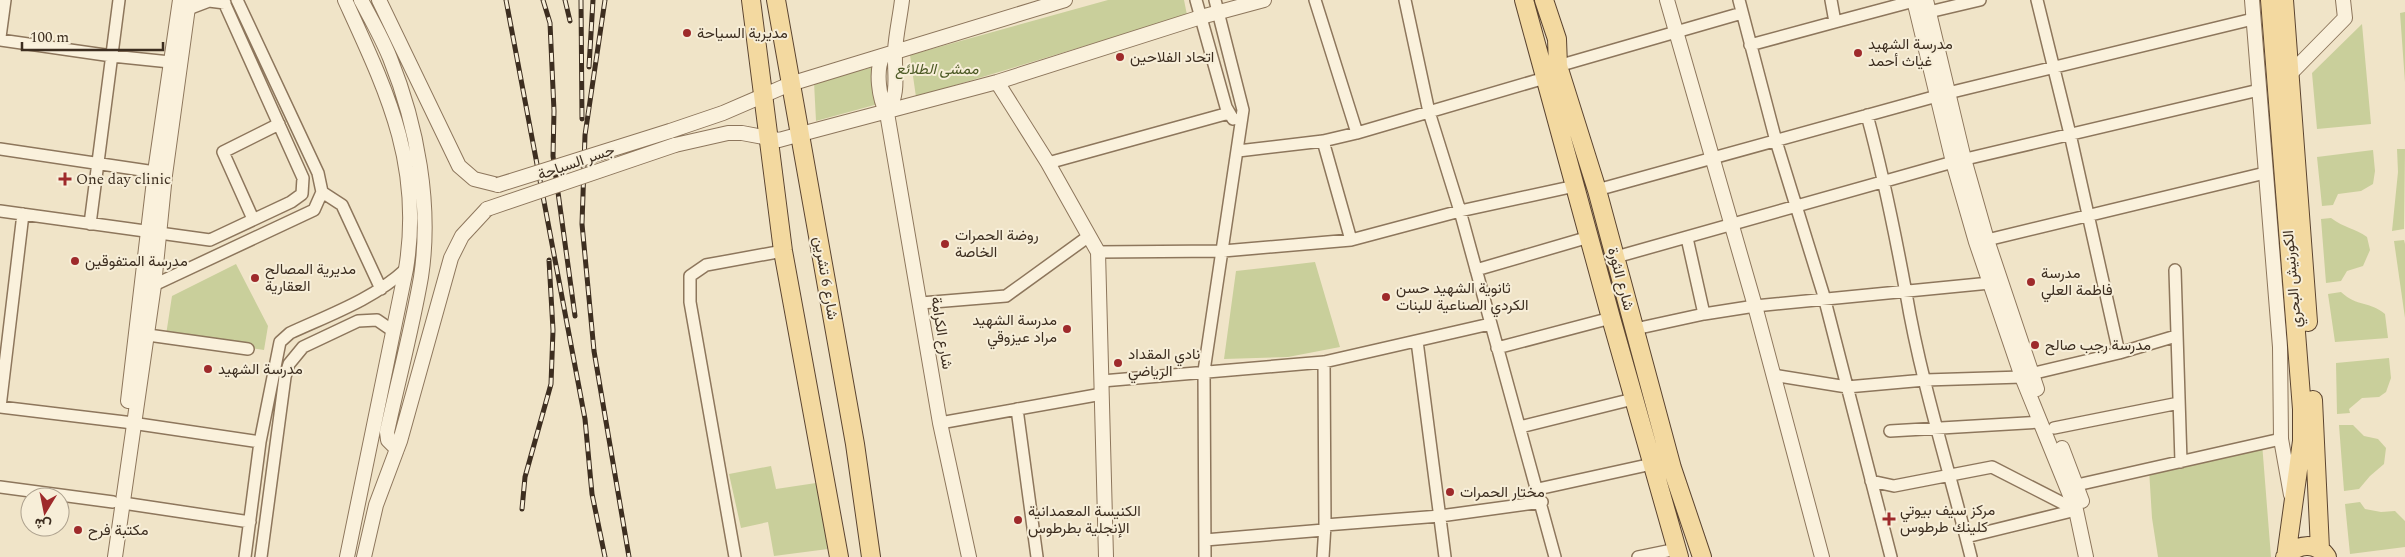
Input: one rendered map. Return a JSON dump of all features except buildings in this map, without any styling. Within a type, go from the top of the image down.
[{"type":"main road","points":[[751,0],[783,251],[839,557]]},
{"type":"main road","name":"شارع 6 تشرين","points":[[776,0],[855,444],[871,557]]},
{"type":"main road","name":"شارع الثورة","points":[[1524,0],[1598,190],[1672,468],[1702,557]]},
{"type":"main road","name":"شارع الثورة","points":[[1544,0],[1557,39],[1552,72],[1575,186],[1678,553]]},
{"type":"main road","name":"الكورنيش البحري","points":[[2270,0],[2302,409],[2302,441],[2286,557]]},
{"type":"main road","name":"الكورنيش البحري","points":[[2284,0],[2324,553]]},
{"type":"main road","points":[[2286,557],[2298,547],[2305,546],[2324,553]]},
{"type":"street","points":[[5,0],[0,38],[112,56],[170,62]]},
{"type":"street","points":[[90,224],[118,0]]},
{"type":"street","points":[[0,211],[210,240],[291,202],[302,194],[303,178],[224,1],[209,0],[186,3]]},
{"type":"street","points":[[154,285],[314,210],[322,192],[318,173],[237,0]]},
{"type":"street","points":[[345,0],[387,92],[402,141],[408,174],[411,216],[406,269],[347,557]]},
{"type":"street","points":[[361,0],[390,57],[398,79],[416,147],[423,197],[424,250],[421,277],[387,432],[388,440],[397,450]]},
{"type":"street","name":"جسر السياحة","points":[[379,0],[459,166],[474,179],[498,185],[723,113],[763,94],[790,84],[1065,0]]},
{"type":"street","name":"شارع الكرامة","points":[[902,0],[889,54],[879,75],[882,101],[887,113],[940,423],[969,557]]},
{"type":"street","points":[[1196,0],[1229,113],[1239,126]]},
{"type":"street","name":"جسر السياحة","points":[[397,450],[451,258],[462,236],[487,209],[675,145],[728,133],[742,133],[779,140],[887,113],[997,82],[1201,17],[1216,6],[1264,0]]},
{"type":"street","points":[[1315,0],[1357,133]]},
{"type":"street","points":[[1405,0],[1429,112],[1460,211],[1556,557]]},
{"type":"street","points":[[1668,0],[1730,225],[1755,306],[1822,557]]},
{"type":"street","points":[[1738,0],[1776,141],[1824,298],[1891,557]]},
{"type":"street","points":[[1831,0],[1835,22]]},
{"type":"street","points":[[1750,45],[1835,22],[1921,3],[1980,0]]},
{"type":"street","points":[[2037,0],[2070,134],[2119,353]]},
{"type":"street","points":[[2252,0],[2264,173],[2280,346],[2281,439],[2293,506]]},
{"type":"street","points":[[2290,74],[2345,18],[2343,0]]},
{"type":"street","points":[[130,422],[148,335],[154,285],[155,172],[170,62],[186,3]]},
{"type":"street","points":[[105,557],[118,503],[130,422],[176,91],[186,3]]},
{"type":"street","points":[[1921,3],[1942,95],[1990,283],[2026,375],[2054,428],[2071,486],[2086,557]]},
{"type":"street","points":[[1205,557],[1204,371],[1242,115],[1242,104],[1216,6]]},
{"type":"street","points":[[1238,150],[1323,141],[1357,133],[1742,13]]},
{"type":"street","points":[[1598,190],[1712,157],[2052,66],[2253,19]]},
{"type":"street","points":[[997,82],[1048,163],[1098,252],[1106,557]]},
{"type":"street","points":[[1616,257],[1959,160],[2259,90]]},
{"type":"street","points":[[1048,163],[1229,113]]},
{"type":"street","points":[[1867,115],[1885,180],[1905,292],[1925,380],[1971,557]]},
{"type":"street","points":[[254,220],[223,152],[279,124]]},
{"type":"street","points":[[1323,141],[1351,240]]},
{"type":"street","points":[[0,149],[155,172]]},
{"type":"street","points":[[1959,160],[1987,240],[2041,422],[2089,523],[2096,557]]},
{"type":"street","points":[[1987,240],[2264,173]]},
{"type":"street","points":[[1098,252],[1223,251],[1351,240],[1460,211],[1575,186]]},
{"type":"street","points":[[322,192],[342,205],[381,289]]},
{"type":"street","points":[[23,214],[0,407],[130,422],[260,442]]},
{"type":"street","points":[[921,303],[1006,296],[1089,236]]},
{"type":"street","points":[[1476,270],[1589,237]]},
{"type":"street","points":[[1686,238],[1704,314]]},
{"type":"street","points":[[734,557],[690,302],[690,276],[706,265],[783,251]]},
{"type":"street","points":[[245,557],[260,442],[280,342],[290,333],[381,289],[406,269]]},
{"type":"street","points":[[2175,270],[2181,462]]},
{"type":"street","points":[[1635,329],[1704,314],[1755,306],[1990,283]]},
{"type":"street","points":[[1497,348],[1611,318]]},
{"type":"street","points":[[261,557],[285,376],[289,364],[303,347],[358,321],[377,320],[393,330]]},
{"type":"street","points":[[940,423],[1017,409],[1102,388],[1204,371],[1324,362],[1490,324]]},
{"type":"street","points":[[148,335],[248,350]]},
{"type":"street","points":[[1773,374],[1847,387],[1925,380],[2026,375],[2119,353],[2176,336]]},
{"type":"street","points":[[1416,341],[1445,557]]},
{"type":"street","points":[[1324,362],[1324,557]]},
{"type":"street","points":[[1520,427],[1633,398]]},
{"type":"street","points":[[2054,428],[2179,403]]},
{"type":"street","points":[[1017,409],[1038,557]]},
{"type":"street","points":[[1890,431],[2041,422]]},
{"type":"street","points":[[2071,486],[2281,439]]},
{"type":"street","points":[[370,446],[397,450]]},
{"type":"street","points":[[364,557],[376,505],[397,450]]},
{"type":"street","points":[[1538,489],[1652,464]]},
{"type":"street","points":[[1871,481],[1894,486],[1992,467],[2076,510]]},
{"type":"street","points":[[0,487],[250,522]]},
{"type":"street","points":[[1205,540],[1440,516],[1542,502]]},
{"type":"street","points":[[115,557],[118,503]]},
{"type":"street","points":[[1966,536],[2076,510]]},
{"type":"street","points":[[1638,557],[1678,553]]},
{"type":"green space","name":"ممشى الطلائع","points":[[1108,0],[1184,0],[1187,15],[916,97],[910,55]]},
{"type":"green space","points":[[2405,12],[2405,82],[2400,13]]},
{"type":"green space","points":[[2362,24],[2371,124],[2317,129],[2312,73]]},
{"type":"green space","name":"ممشى الطلائع","points":[[874,67],[878,104],[816,121],[814,82]]},
{"type":"green space","points":[[2397,149],[2405,149],[2404,229],[2392,231],[2398,172]]},
{"type":"green space","points":[[2373,150],[2375,171],[2373,184],[2361,191],[2338,194],[2333,205],[2322,206],[2317,157]]},
{"type":"green space","points":[[2331,218],[2367,237],[2370,250],[2363,266],[2347,271],[2341,281],[2326,283],[2321,219]]},
{"type":"green space","points":[[2404,240],[2405,244],[2405,318],[2394,241]]},
{"type":"green space","points":[[1315,262],[1340,347],[1288,357],[1224,359],[1236,271]]},
{"type":"green space","points":[[236,264],[268,326],[264,350],[166,335],[172,296]]},
{"type":"green space","points":[[2341,292],[2353,300],[2374,307],[2385,314],[2388,338],[2335,342],[2328,294]]},
{"type":"green space","points":[[2389,358],[2391,378],[2386,392],[2379,397],[2362,398],[2349,409],[2350,413],[2337,414],[2336,363]]},
{"type":"green space","points":[[2339,425],[2353,425],[2364,436],[2378,439],[2386,448],[2384,464],[2359,489],[2344,491]]},
{"type":"green space","points":[[2262,443],[2271,557],[2158,557],[2152,518],[2149,469]]},
{"type":"green space","points":[[771,466],[776,489],[816,483],[828,549],[774,556],[768,522],[741,528],[729,474]]},
{"type":"green space","points":[[2360,502],[2365,509],[2381,512],[2395,511],[2405,521],[2405,547],[2350,554],[2345,504]]},
{"type":"railway","points":[[506,0],[585,419],[592,494],[605,557]]},
{"type":"railway","points":[[543,0],[550,23],[554,111],[553,156],[575,316]]},
{"type":"railway","points":[[565,0],[570,21]]},
{"type":"railway","points":[[581,0],[582,119]]},
{"type":"railway","points":[[589,67],[593,0]]},
{"type":"railway","points":[[605,0],[585,135],[582,224],[594,351],[629,557]]},
{"type":"railway","points":[[522,509],[525,477],[551,384],[553,330],[549,260]]},
{"type":"place","name":"مديرية السياحة","points":[[687,33]]},
{"type":"place","name":"مدرسة الشهيد غياث أحمد","points":[[1858,53]]},
{"type":"place","name":"اتحاد الفلاحين","points":[[1120,57]]},
{"type":"place","name":"One day clinic","points":[[65,179]]},
{"type":"place","name":"روضة الحمرات الخاصة","points":[[945,244]]},
{"type":"place","name":"مدرسة المتفوقين","points":[[75,261]]},
{"type":"place","name":"مديرية المصالح العقارية","points":[[255,278]]},
{"type":"place","name":"مدرسة فاطمة العلي","points":[[2031,282]]},
{"type":"place","name":"ثانوية الشهيد حسن الكردي الصناعية للبنات","points":[[1386,297]]},
{"type":"place","name":"مدرسة الشهيد مراد عيزوقي","points":[[1067,329]]},
{"type":"place","name":"مدرسة رجب صالح","points":[[2035,345]]},
{"type":"place","name":"نادي المقداد الرياضي","points":[[1118,363]]},
{"type":"place","name":"مدرسة الشهيد","points":[[208,369]]},
{"type":"place","name":"مختار الحمرات","points":[[1450,492]]},
{"type":"place","name":"مركز سيف بيوتي كلينك طرطوس","points":[[1889,519]]},
{"type":"place","name":"الكنيسة المعمدانية الإنجلية بطرطوس","points":[[1018,520]]},
{"type":"place","name":"مكتبة فرح","points":[[78,530]]}]
